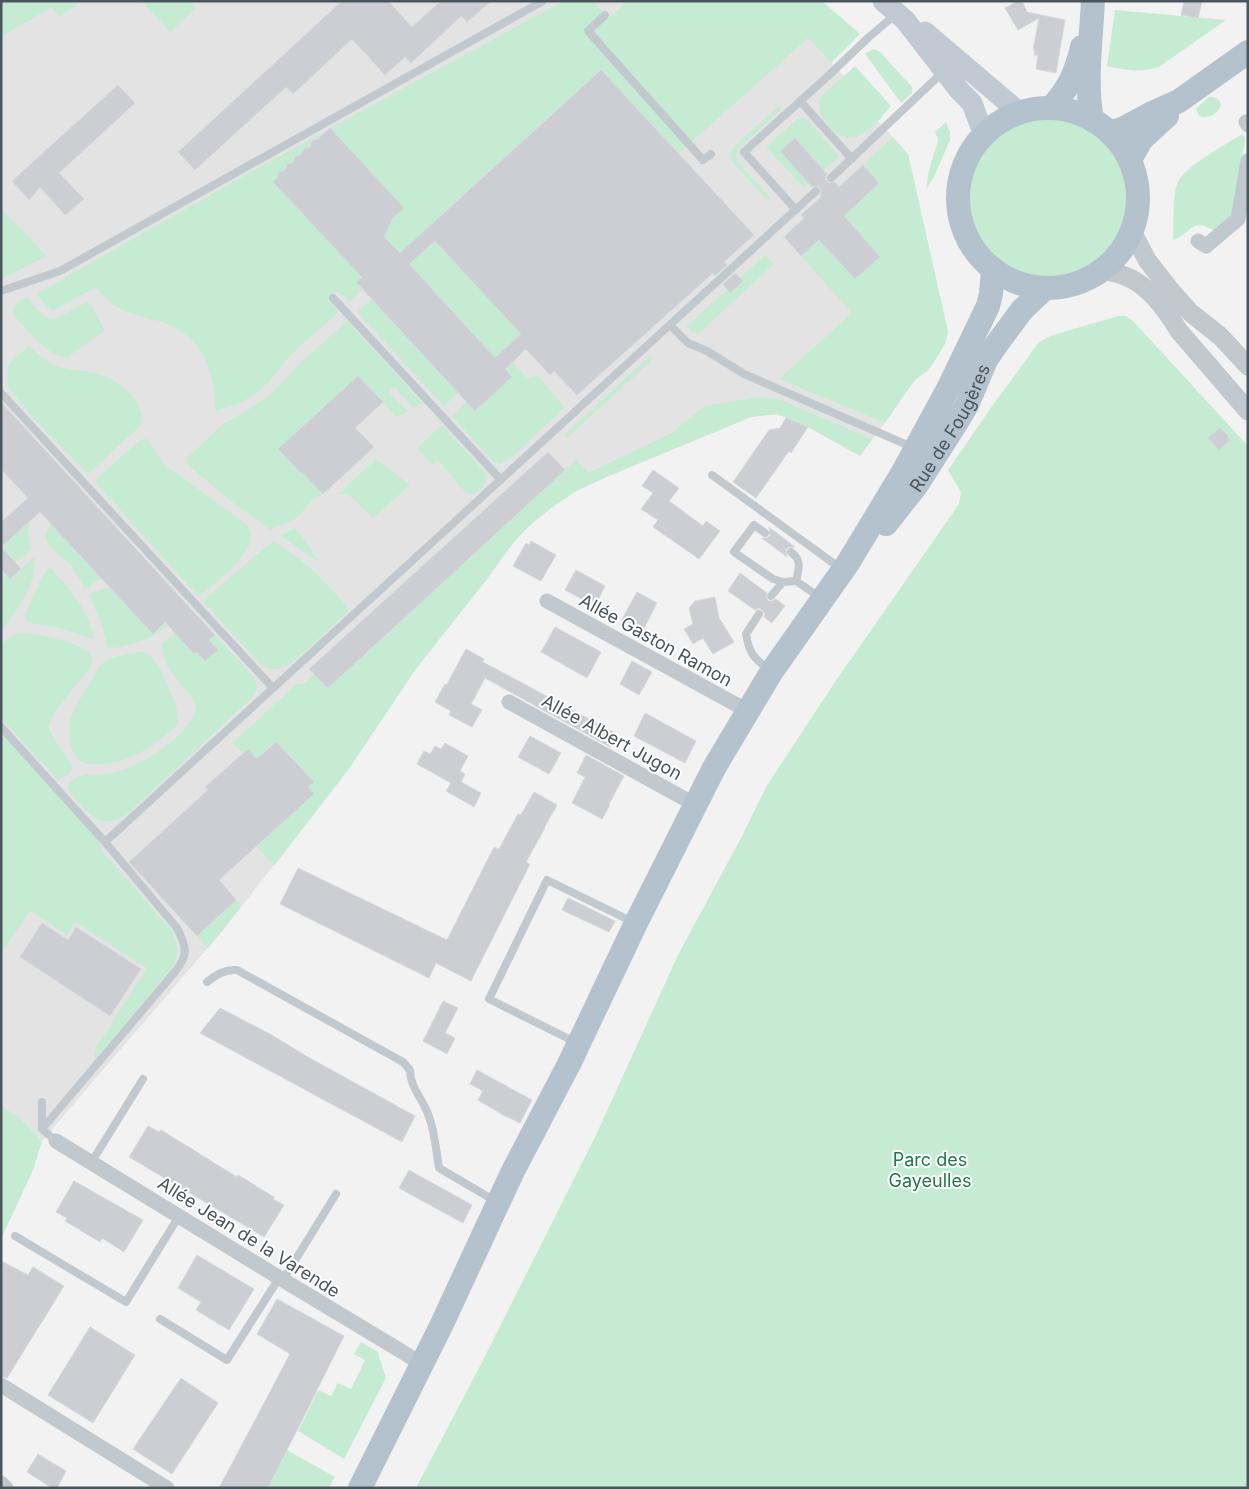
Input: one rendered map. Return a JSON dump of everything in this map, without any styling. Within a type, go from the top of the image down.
[{"type":"main road","points":[[1051,108],[1066,91],[1078,65],[1093,1]]},
{"type":"main road","points":[[1093,1],[1088,85],[1089,100],[1101,126],[1121,146],[1130,160],[1138,188],[1136,217],[1132,231],[1120,252],[1102,270],[1085,280],[1066,286],[1045,288],[1027,285],[1009,279],[993,269],[981,258],[971,244],[964,229],[959,204],[960,180],[965,164],[973,149],[984,136],[1007,118],[1030,110],[1051,108],[1072,112],[1101,126],[1122,129],[1180,101],[1248,52]]},
{"type":"main road","points":[[895,12],[951,65],[1020,113]]},
{"type":"main road","points":[[951,65],[959,90],[972,103],[984,136]]},
{"type":"main road","points":[[1130,160],[1141,140],[1168,116],[1180,101]]},
{"type":"main road","name":"Rue de Fougères","points":[[845,566],[903,472],[949,387],[988,306],[993,269]]},
{"type":"main road","name":"Rue de Fougères","points":[[845,566],[890,520],[916,486],[967,405],[986,360],[1010,325],[1030,301],[1045,288]]},
{"type":"main road","points":[[360,1488],[636,923],[714,768],[772,671],[845,566]]},
{"type":"street","points":[[1198,241],[1206,246],[1238,219],[1248,161]]},
{"type":"street","points":[[1132,231],[1144,255],[1172,292],[1191,313],[1220,336],[1248,366]]},
{"type":"street","points":[[1102,270],[1126,276],[1146,289],[1170,317],[1179,331],[1248,411]]},
{"type":"street","name":"Allée Gaston Ramon","points":[[547,601],[748,711]]},
{"type":"street","name":"Allée Albert Jugon","points":[[509,702],[696,805]]},
{"type":"street","name":"Allée Jean de la Varende","points":[[56,1141],[407,1354],[421,1366]]},
{"type":"street","points":[[1,1385],[167,1488]]},
{"type":"street","points":[[1,1483],[6,1488]]},
{"type":"lane","points":[[1,291],[60,271],[544,1]]},
{"type":"lane","points":[[796,210],[744,152],[895,12]]},
{"type":"lane","points":[[606,15],[588,31],[703,160],[711,154]]},
{"type":"lane","points":[[831,178],[951,65]]},
{"type":"lane","points":[[800,101],[852,159]]},
{"type":"lane","points":[[105,842],[816,191]]},
{"type":"lane","points":[[334,298],[501,480]]},
{"type":"lane","points":[[670,325],[688,344],[706,351],[744,374],[915,448]]},
{"type":"lane","points":[[1,393],[274,688]]},
{"type":"lane","points":[[712,475],[845,566]]},
{"type":"lane","points":[[765,533],[754,525],[734,552],[773,579],[783,582],[796,581],[822,599]]},
{"type":"lane","points":[[791,552],[797,556],[800,566],[796,581]]},
{"type":"lane","points":[[771,596],[783,582]]},
{"type":"lane","points":[[759,614],[746,634],[748,649],[757,662],[772,671]]},
{"type":"lane","points":[[1,727],[105,842],[177,928],[184,943],[186,954],[174,973],[42,1129]]},
{"type":"lane","points":[[579,1043],[489,999],[547,880],[636,923]]},
{"type":"lane","points":[[207,982],[219,973],[230,969],[237,970],[403,1062],[410,1070],[410,1080],[428,1113],[439,1168],[499,1203]]},
{"type":"lane","points":[[92,1163],[143,1079]]},
{"type":"lane","points":[[42,1102],[42,1129],[56,1141]]},
{"type":"lane","points":[[160,1319],[227,1360],[336,1194]]},
{"type":"lane","points":[[15,1236],[126,1302],[179,1216]]},
{"type":"shaded area","points":[[83,1],[774,1],[882,117],[878,121],[908,154],[948,332],[860,456],[808,427],[777,414],[751,417],[576,491],[529,526],[513,543],[415,670],[348,770],[224,929],[42,1141],[19,1117],[1,1105],[1,37],[51,8],[60,17]]},
{"type":"green space","points":[[1,1],[83,1],[60,17],[51,8],[1,37]]},
{"type":"green space","points":[[141,1],[190,1],[196,8],[170,32]]},
{"type":"green space","points":[[563,1],[593,1],[609,18],[628,1],[822,1],[860,34],[831,63],[808,38],[678,154],[600,70],[400,253],[394,247],[356,282],[362,290],[349,302],[343,295],[336,292],[328,300],[339,312],[292,354],[260,390],[240,403],[224,409],[216,411],[212,382],[204,357],[189,337],[177,329],[160,321],[136,315],[117,307],[106,299],[96,287],[55,310],[51,310],[36,294],[254,170]]},
{"type":"green space","points":[[1115,10],[1226,20],[1159,67],[1145,70],[1120,69],[1107,66]]},
{"type":"green space","points":[[873,49],[881,53],[912,87],[912,93],[901,103],[865,54]]},
{"type":"green space","points":[[855,66],[891,106],[866,132],[857,137],[850,138],[835,132],[829,126],[820,112],[819,105],[823,95]]},
{"type":"green space","points":[[1209,97],[1219,100],[1221,104],[1219,110],[1209,116],[1199,116],[1196,109]]},
{"type":"green space","points":[[779,106],[782,109],[738,149],[736,156],[738,162],[770,197],[768,201],[733,163],[730,154],[734,146]]},
{"type":"green space","points":[[1049,116],[1073,120],[1094,130],[1107,140],[1117,153],[1127,174],[1131,198],[1127,222],[1117,243],[1107,256],[1094,266],[1073,276],[1049,280],[1025,276],[1004,266],[991,256],[981,243],[971,222],[967,198],[971,174],[981,153],[991,140],[1004,130],[1025,120]]},
{"type":"green space","points":[[797,119],[806,119],[839,156],[824,170],[795,138],[780,151],[809,183],[804,188],[766,147]]},
{"type":"green space","points":[[946,122],[950,131],[950,140],[934,177],[926,189],[929,170],[938,139],[935,132]]},
{"type":"green space","points":[[1243,134],[1245,139],[1233,216],[1214,231],[1201,225],[1196,226],[1173,240],[1175,194],[1178,182],[1188,170]]},
{"type":"green space","points":[[893,137],[908,154],[948,332],[945,344],[934,362],[928,370],[913,382],[885,423],[779,379],[852,313],[801,256],[819,240],[855,279],[880,257],[844,216],[879,183],[863,165]]},
{"type":"green space","points":[[1,208],[47,256],[1,279]]},
{"type":"green space","points":[[435,241],[521,334],[495,358],[409,264]]},
{"type":"green space","points":[[765,255],[774,264],[698,334],[692,332],[687,326]]},
{"type":"green space","points":[[27,297],[42,314],[54,319],[87,302],[91,305],[104,331],[68,357],[61,357],[38,342],[13,314],[15,305]]},
{"type":"green space","points":[[371,299],[458,393],[444,406],[357,312]]},
{"type":"green space","name":"Parc des Gayeulles","points":[[1118,316],[1126,316],[1133,321],[1248,446],[1248,1488],[416,1488],[479,1368],[596,1135],[678,955],[766,787],[835,682],[959,504],[961,492],[948,470],[1039,342],[1050,336]]},
{"type":"green space","points":[[347,321],[423,403],[413,408],[394,386],[388,393],[408,411],[397,417],[358,376],[278,449],[323,494],[313,499],[297,518],[270,530],[227,498],[188,465],[187,458],[223,424],[271,394],[300,363]]},
{"type":"green space","points":[[29,346],[45,360],[57,366],[97,373],[110,378],[125,388],[137,402],[142,418],[140,426],[88,474],[34,419],[9,388],[7,381],[8,367]]},
{"type":"green space","points":[[648,357],[652,357],[651,361],[567,438],[564,437],[564,435]]},
{"type":"green space","points":[[512,362],[527,378],[538,376],[565,407],[512,457],[500,464],[494,462],[452,416],[467,402],[475,411],[512,377],[504,369]]},
{"type":"green space","points":[[760,397],[779,399],[872,439],[860,456],[808,427],[777,414],[751,417],[611,475],[576,491],[551,508],[529,526],[513,543],[415,670],[348,770],[274,866],[256,846],[313,794],[308,787],[313,782],[276,742],[257,759],[248,749],[243,753],[232,743],[299,682],[302,685],[314,674],[328,688],[576,460],[588,473],[670,434],[705,406]]},
{"type":"green space","points":[[442,425],[486,475],[486,482],[473,494],[465,492],[438,460],[432,465],[417,448]]},
{"type":"green space","points":[[147,439],[161,460],[169,468],[242,521],[251,533],[251,541],[240,559],[223,577],[199,597],[94,481],[140,440]]},
{"type":"green space","points":[[376,459],[410,485],[373,518],[349,496],[338,494]]},
{"type":"green space","points":[[29,522],[28,533],[31,549],[5,572],[11,579],[34,557],[35,567],[33,576],[25,596],[1,631],[1,551],[5,547],[4,545]]},
{"type":"green space","points":[[51,523],[102,578],[85,589],[70,565],[47,542],[47,531]]},
{"type":"green space","points":[[294,529],[299,532],[319,561],[281,536]]},
{"type":"green space","points":[[274,541],[310,567],[346,605],[348,610],[295,660],[281,668],[272,669],[259,663],[203,601]]},
{"type":"green space","points":[[47,569],[53,571],[78,602],[89,620],[94,639],[60,628],[30,623],[26,620],[25,616],[28,608]]},
{"type":"green space","points":[[110,587],[153,634],[165,623],[168,626],[155,635],[141,641],[111,649],[108,648],[101,623],[89,595],[95,591]]},
{"type":"green space","points":[[20,633],[59,639],[71,643],[88,652],[92,657],[90,668],[55,711],[49,724],[53,737],[73,767],[70,773],[60,779],[56,778],[1,718],[1,644],[11,636]]},
{"type":"green space","points":[[175,633],[194,654],[197,652],[205,661],[218,650],[209,640],[215,635],[253,676],[257,685],[256,690],[251,699],[125,816],[115,820],[99,820],[86,811],[68,791],[68,784],[84,775],[100,775],[123,770],[145,760],[183,731],[196,709],[194,699],[168,667],[162,652],[162,644]]},
{"type":"green space","points":[[144,652],[152,657],[165,679],[178,715],[176,725],[158,741],[133,756],[114,763],[84,764],[78,760],[70,743],[70,723],[75,708],[104,662],[118,656]]},
{"type":"green space","points":[[1,733],[95,835],[105,855],[173,932],[175,938],[177,955],[171,969],[96,1058],[94,1051],[147,968],[75,922],[67,935],[30,911],[1,954]]},
{"type":"green space","points":[[236,900],[241,907],[208,948],[197,936]]},
{"type":"green space","points":[[1,1105],[19,1117],[42,1141],[34,1168],[1,1239]]},
{"type":"green space","points":[[361,1342],[378,1352],[386,1378],[344,1459],[298,1431],[318,1390],[331,1396],[338,1383],[351,1389],[365,1360],[354,1354]]},
{"type":"green space","points":[[287,1450],[335,1477],[329,1488],[268,1488]]},
{"type":"building","points":[[342,1],[388,1],[412,27],[441,1],[491,1],[467,22],[461,16],[411,63],[405,57],[385,75],[352,39],[293,94],[286,87],[195,170],[178,152]]},
{"type":"building","points":[[1018,1],[1022,1],[1027,12],[1065,20],[1056,73],[1036,69],[1038,55],[1034,55],[1035,50],[1033,50],[1039,18],[1018,30],[1005,8]]},
{"type":"building","points":[[1184,1],[1202,1],[1198,18],[1181,15]]},
{"type":"building","points":[[601,70],[754,235],[724,262],[727,265],[715,276],[713,273],[577,395],[554,371],[550,375],[526,349],[505,369],[512,377],[475,411],[356,282],[362,277],[273,182],[279,172],[285,170],[287,164],[293,163],[295,157],[301,155],[304,149],[310,147],[312,141],[318,139],[330,128],[404,208],[392,219],[384,237],[400,253]],"holes":[[[435,241],[521,334],[495,358],[409,264]]]},
{"type":"building","points":[[118,85],[135,103],[59,173],[84,199],[65,215],[40,187],[29,200],[12,181]]},
{"type":"building","points":[[795,138],[827,174],[825,179],[829,183],[835,182],[839,187],[863,165],[879,183],[844,216],[880,257],[855,279],[819,240],[801,256],[784,237],[804,218],[801,215],[821,197],[821,189],[818,186],[812,187],[780,151]]},
{"type":"building","points":[[735,273],[743,281],[730,293],[723,284]]},
{"type":"building","points":[[358,376],[383,402],[355,428],[374,447],[323,494],[278,449]]},
{"type":"building","points":[[1,402],[215,635],[209,640],[218,650],[205,661],[197,652],[194,654],[165,622],[153,634],[40,512],[1,547],[1,522],[28,498],[1,469]]},
{"type":"building","points":[[786,418],[808,427],[791,453],[789,451],[756,498],[733,482],[769,430],[780,428]]},
{"type":"building","points":[[1220,428],[1230,440],[1219,450],[1208,438]]},
{"type":"building","points":[[548,452],[565,470],[328,688],[309,669]]},
{"type":"building","points":[[653,470],[679,488],[669,501],[703,526],[706,521],[720,531],[699,559],[653,527],[658,520],[641,509],[653,493],[642,486]]},
{"type":"building","points":[[769,527],[795,547],[786,549],[787,557],[762,538],[770,536]]},
{"type":"building","points":[[531,541],[556,555],[541,581],[513,566],[526,543],[529,545]]},
{"type":"building","points":[[1,547],[21,569],[10,579],[1,569]]},
{"type":"building","points":[[576,570],[605,586],[595,606],[565,590]]},
{"type":"building","points":[[740,573],[767,593],[768,601],[776,599],[785,606],[772,623],[764,617],[765,614],[762,610],[759,608],[755,610],[728,591]]},
{"type":"building","points":[[637,592],[657,603],[642,632],[621,621]]},
{"type":"building","points":[[715,597],[719,618],[734,642],[713,654],[703,638],[693,644],[684,629],[693,624],[689,608],[695,601]]},
{"type":"building","points":[[555,627],[601,652],[587,678],[541,652]]},
{"type":"building","points":[[466,649],[484,659],[483,662],[617,734],[610,747],[485,678],[471,704],[482,710],[472,727],[449,715],[451,711],[435,702]]},
{"type":"building","points":[[632,661],[652,672],[639,695],[620,684]]},
{"type":"building","points":[[645,713],[696,741],[685,763],[634,736]]},
{"type":"building","points":[[530,736],[561,753],[549,774],[518,757]]},
{"type":"building","points":[[276,742],[314,782],[308,787],[314,794],[219,880],[236,900],[197,936],[129,862],[208,790],[205,787],[248,749],[257,759]]},
{"type":"building","points":[[445,743],[468,756],[460,771],[465,774],[461,782],[481,793],[474,807],[446,791],[451,783],[417,764],[424,751],[430,754],[435,746],[441,749]]},
{"type":"building","points":[[586,755],[624,776],[602,819],[572,803],[585,777],[577,773]]},
{"type":"building","points":[[534,792],[557,805],[526,862],[530,864],[471,981],[436,963],[429,978],[280,904],[298,868],[447,940],[494,847],[499,849],[518,814],[521,815]]},
{"type":"building","points":[[568,898],[615,921],[609,932],[562,910]]},
{"type":"building","points":[[42,923],[68,940],[76,927],[141,969],[110,1016],[20,957]]},
{"type":"building","points":[[443,1001],[458,1008],[445,1033],[455,1038],[447,1054],[423,1041]]},
{"type":"building","points":[[220,1008],[415,1116],[402,1142],[200,1033]]},
{"type":"building","points":[[477,1070],[532,1100],[520,1123],[478,1100],[483,1091],[470,1084]]},
{"type":"building","points":[[148,1126],[159,1132],[161,1130],[237,1177],[238,1175],[284,1205],[264,1237],[129,1157]]},
{"type":"building","points":[[409,1170],[472,1205],[463,1223],[399,1188]]},
{"type":"building","points":[[74,1181],[143,1220],[124,1252],[102,1238],[100,1242],[65,1221],[67,1218],[56,1212]]},
{"type":"building","points":[[197,1255],[254,1289],[229,1330],[196,1310],[201,1302],[178,1288]]},
{"type":"building","points":[[1,1261],[28,1275],[33,1267],[64,1286],[7,1378],[1,1376]]},
{"type":"building","points":[[277,1299],[344,1336],[268,1488],[219,1488],[290,1354],[257,1334]]},
{"type":"building","points":[[90,1327],[135,1355],[93,1423],[48,1395]]},
{"type":"building","points":[[181,1378],[218,1403],[172,1474],[133,1449]]},
{"type":"building","points":[[38,1454],[66,1471],[57,1488],[52,1488],[27,1472]]}]
